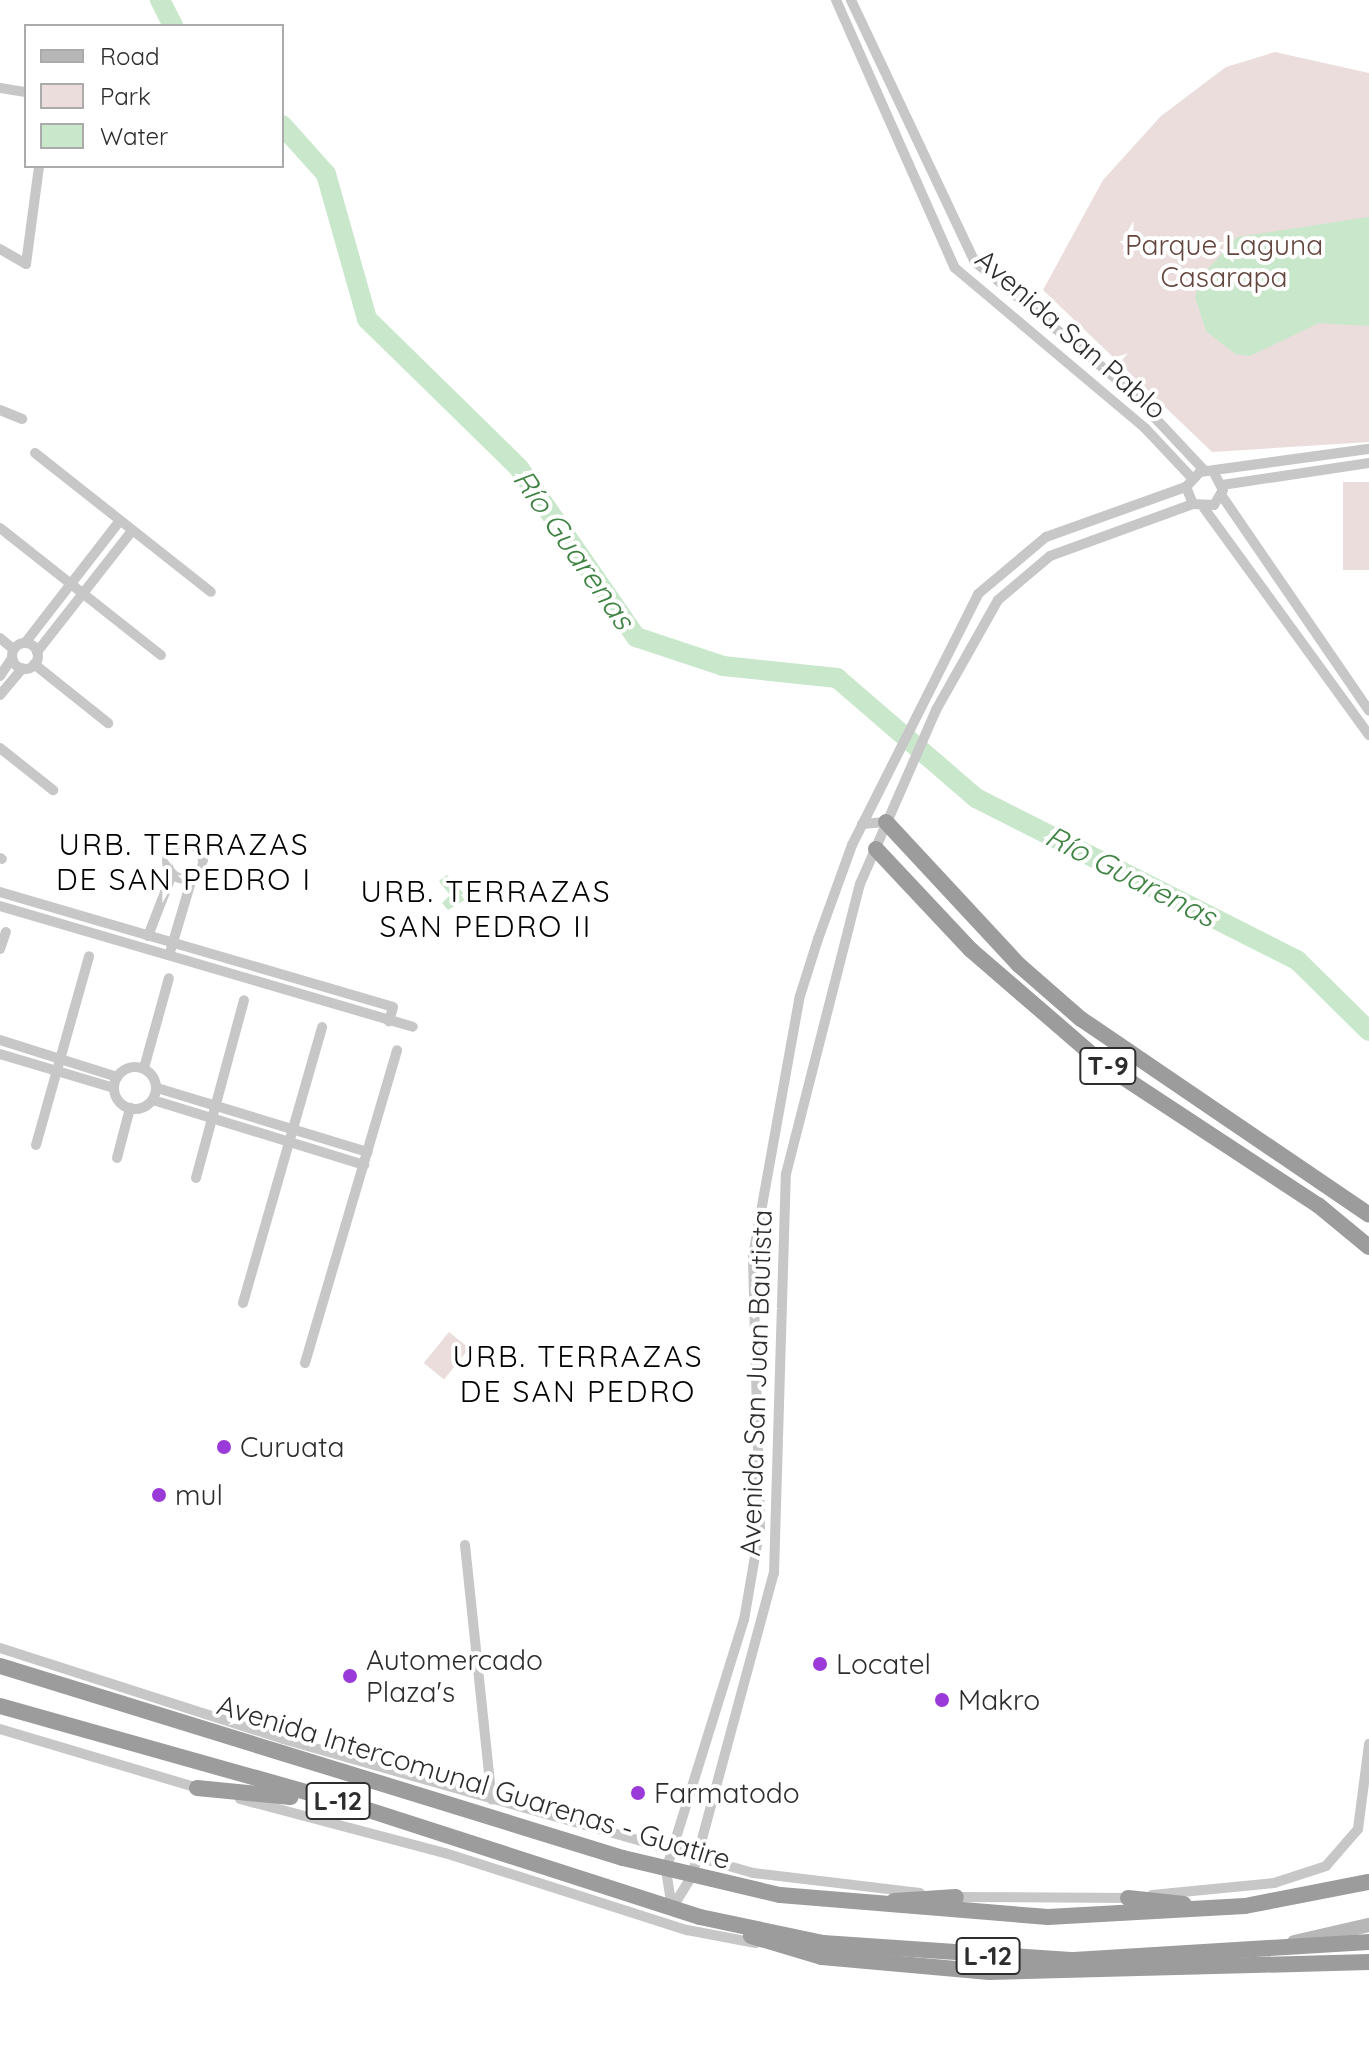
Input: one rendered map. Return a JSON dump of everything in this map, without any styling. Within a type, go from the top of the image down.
[{"type":"highway","name":"T-9","points":[[886,822],[1019,965],[1081,1019],[1369,1215]]},
{"type":"highway","name":"T-9","points":[[876,849],[971,950],[1103,1064],[1318,1205],[1369,1247]]},
{"type":"highway","name":"Avenida Intercomunal Guarenas - Guatire","points":[[0,1666],[666,1870],[850,1904],[1048,1917],[1245,1906],[1369,1882]]},
{"type":"highway","name":"Avenida Intercomunal Guarenas - Guatire","points":[[0,1706],[356,1806],[700,1917],[823,1943],[924,1953],[1074,1960],[1278,1945]]},
{"type":"highway","points":[[197,1788],[356,1806]]},
{"type":"highway","points":[[850,1904],[956,1897]]},
{"type":"highway","points":[[1128,1898],[1245,1906]]},
{"type":"highway","points":[[700,1917],[785,1948],[894,1965],[1040,1973],[1369,1962]]},
{"type":"highway","points":[[1278,1945],[1369,1942]]},
{"type":"main road","name":"Avenida Intercomunal Guarenas - Guatire","points":[[1278,1945],[1369,1925]]},
{"type":"street","name":"Avenida San Pablo","points":[[836,0],[955,268],[1134,419],[1188,482]]},
{"type":"street","name":"Avenida San Pablo","points":[[851,0],[960,241],[975,262],[1126,387],[1216,482],[1369,711]]},
{"type":"street","points":[[872,76],[882,70]]},
{"type":"street","points":[[0,88],[24,92]]},
{"type":"street","points":[[0,249],[26,264],[39,168]]},
{"type":"street","points":[[946,251],[960,241]]},
{"type":"street","points":[[0,410],[22,419]]},
{"type":"street","name":"Avenida San Juan Bautista","points":[[672,1908],[692,1876],[774,1573],[786,1174],[839,947],[886,822],[936,710],[998,600],[1050,556],[1198,506],[1216,482],[1299,454],[1369,449]]},
{"type":"street","points":[[35,453],[131,532],[211,592]]},
{"type":"street","name":"Avenida San Juan Bautista","points":[[666,1870],[744,1620],[760,1527],[753,1256],[766,1161],[800,996],[862,824],[922,697],[978,594],[1012,560],[1046,537],[1188,482],[1216,482],[1369,463]]},
{"type":"street","points":[[1188,482],[1198,506],[1369,735]]},
{"type":"street","points":[[0,676],[13,654],[25,643],[119,522]]},
{"type":"street","points":[[0,528],[73,581],[161,655]]},
{"type":"street","points":[[34,664],[37,652],[83,589],[131,532]]},
{"type":"street","points":[[0,638],[23,668]]},
{"type":"street","points":[[25,643],[37,652]]},
{"type":"street","points":[[0,695],[23,668],[34,664]]},
{"type":"street","points":[[34,664],[108,723]]},
{"type":"street","points":[[0,748],[53,790]]},
{"type":"street","points":[[862,824],[886,822]]},
{"type":"street","name":"T-9","points":[[862,824],[876,849]]},
{"type":"street","points":[[148,936],[172,874],[171,850],[190,843],[204,858],[189,878],[169,943],[168,956]]},
{"type":"street","points":[[172,874],[189,878]]},
{"type":"street","points":[[0,892],[393,1007],[389,1021]]},
{"type":"street","points":[[0,906],[413,1027]]},
{"type":"street","points":[[0,949],[6,932]]},
{"type":"street","points":[[36,1145],[89,956]]},
{"type":"street","points":[[169,978],[144,1068],[157,1088],[368,1152]]},
{"type":"street","points":[[196,1178],[213,1105],[244,1000]]},
{"type":"street","points":[[370,1015],[374,1003]]},
{"type":"street","points":[[243,1303],[322,1027]]},
{"type":"street","points":[[0,1040],[58,1058],[115,1082],[130,1108],[117,1158]]},
{"type":"street","points":[[305,1363],[397,1050]]},
{"type":"street","points":[[0,1054],[56,1071],[115,1082],[144,1068]]},
{"type":"street","points":[[153,1100],[157,1088]]},
{"type":"street","points":[[130,1108],[153,1100],[364,1165]]},
{"type":"street","points":[[465,1545],[492,1800]]},
{"type":"street","name":"Avenida Intercomunal Guarenas - Guatire","points":[[0,1648],[492,1800],[695,1857],[817,1883],[956,1897],[1128,1898],[1274,1883],[1326,1866],[1358,1829],[1369,1744]]},
{"type":"street","name":"L-12","points":[[0,1729],[197,1788],[445,1853],[687,1930],[785,1948]]},
{"type":"street","points":[[666,1870],[672,1908]]},
{"type":"green space","name":"Parque Laguna Casarapa","points":[[1275,52],[1369,73],[1369,442],[1212,452],[1043,290],[1103,180],[1161,116],[1226,67]]},
{"type":"green space","points":[[1343,482],[1369,482],[1369,570],[1343,570]]},
{"type":"green space","points":[[449,1332],[469,1348],[444,1379],[424,1363]]},
{"type":"water","points":[[1369,217],[1369,326],[1319,323],[1250,356],[1235,354],[1206,331],[1195,297],[1202,276],[1237,237]]},
{"type":"water","points":[[447,875],[468,898],[448,910],[442,903],[450,895],[439,881]]},
{"type":"waterway","name":"Río Guarenas","points":[[160,0],[172,24]]},
{"type":"waterway","name":"Río Guarenas","points":[[284,127],[326,174],[367,319],[519,468],[636,637],[723,666],[837,678],[976,798],[1297,960],[1369,1031]]},
{"type":"place","name":"Curuata","points":[[224,1447]]},
{"type":"place","name":"mul","points":[[159,1495]]},
{"type":"place","name":"Locatel","points":[[820,1664]]},
{"type":"place","name":"Automercado Plaza's","points":[[350,1676]]},
{"type":"place","name":"Makro","points":[[942,1700]]},
{"type":"place","name":"Farmatodo","points":[[638,1793]]},
{"type":"district","name":"URB. TERRAZAS DE SAN PEDRO I","points":[[184,861]]},
{"type":"district","name":"URB. TERRAZAS SAN PEDRO II","points":[[486,908]]},
{"type":"district","name":"URB. TERRAZAS DE SAN PEDRO","points":[[578,1373]]}]
